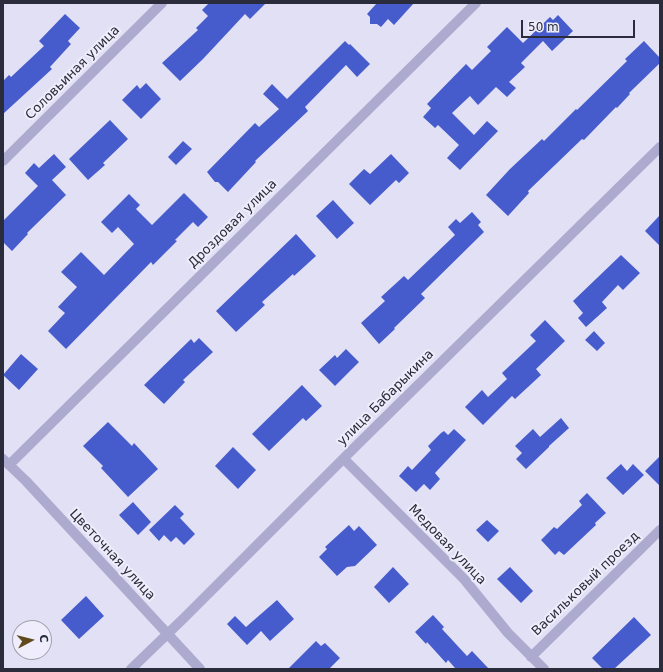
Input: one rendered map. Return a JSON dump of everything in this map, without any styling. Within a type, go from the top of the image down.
[{"type":"street","name":"Соловьиная улица","points":[[3,161],[162,3]]},
{"type":"street","name":"Дроздовая улица","points":[[6,462],[476,3]]},
{"type":"street","name":"улица Бабарыкина","points":[[131,669],[660,147]]},
{"type":"street","name":"Медовая улица","points":[[344,459],[464,578],[508,633],[544,669]]},
{"type":"street","name":"Цветочная улица","points":[[6,462],[200,669]]},
{"type":"street","name":"Васильковый проезд","points":[[531,657],[660,530]]},
{"type":"building","points":[[209,3],[266,3],[250,19],[245,14],[180,81],[162,63],[198,30],[196,28],[208,16],[202,10]]},
{"type":"building","points":[[377,3],[414,3],[394,25],[388,19],[381,27],[377,24],[370,24],[370,17],[367,14]]},
{"type":"building","points":[[65,14],[80,28],[68,41],[71,44],[50,67],[52,69],[3,114],[3,81],[9,75],[11,77],[44,46],[39,41]]},
{"type":"building","points":[[558,15],[573,31],[552,51],[543,41],[521,63],[525,67],[509,82],[516,88],[507,97],[496,87],[478,105],[470,96],[452,113],[474,135],[487,121],[498,131],[460,170],[447,158],[459,145],[438,125],[435,128],[423,117],[431,108],[427,104],[466,64],[472,70],[491,51],[487,47],[507,27],[523,43],[550,17],[553,20]]},
{"type":"building","points":[[345,41],[370,64],[357,77],[346,65],[305,107],[308,111],[255,161],[256,162],[228,192],[218,182],[215,182],[207,172],[255,123],[259,127],[279,109],[263,94],[272,84],[287,99]]},
{"type":"building","points":[[644,41],[660,58],[660,63],[584,140],[582,139],[528,191],[529,193],[508,216],[486,195],[510,169],[542,139],[544,141],[576,109],[577,110],[627,61],[625,59]]},
{"type":"building","points":[[146,83],[161,99],[141,119],[122,100],[137,85],[140,89]]},
{"type":"building","points":[[110,120],[128,139],[103,163],[105,165],[88,180],[69,159]]},
{"type":"building","points":[[183,141],[192,149],[176,165],[168,157]]},
{"type":"building","points":[[54,154],[66,167],[52,180],[66,195],[27,233],[28,234],[12,251],[3,242],[3,221],[38,186],[25,173],[34,163],[39,168]]},
{"type":"building","points":[[391,154],[409,173],[399,183],[396,180],[370,205],[349,184],[364,169],[370,174]]},
{"type":"building","points":[[184,193],[208,217],[198,227],[193,222],[175,240],[177,241],[153,265],[151,262],[66,349],[48,331],[65,313],[58,307],[77,287],[61,272],[81,252],[104,275],[134,244],[118,227],[112,233],[101,222],[129,194],[140,205],[136,209],[152,225]]},
{"type":"building","points":[[333,200],[354,223],[337,239],[316,216]]},
{"type":"building","points":[[472,212],[481,222],[478,225],[484,232],[421,294],[425,298],[379,344],[361,323],[385,301],[381,297],[404,276],[408,280],[455,235],[448,227],[456,219],[460,223]]},
{"type":"building","points":[[660,215],[660,246],[645,231]]},
{"type":"building","points":[[296,234],[316,256],[294,276],[293,274],[262,302],[265,305],[236,332],[216,311]]},
{"type":"building","points":[[621,255],[640,273],[623,290],[618,285],[602,302],[607,308],[586,327],[578,318],[583,313],[573,301]]},
{"type":"building","points":[[545,320],[565,341],[536,369],[541,375],[515,399],[512,396],[483,425],[465,407],[482,390],[488,397],[507,379],[502,373],[536,341],[530,335]]},
{"type":"building","points":[[594,331],[605,343],[597,351],[585,340]]},
{"type":"building","points":[[199,338],[213,352],[183,380],[185,382],[164,404],[144,385],[191,339],[194,343]]},
{"type":"building","points":[[346,349],[359,362],[335,386],[319,370],[335,355],[337,358]]},
{"type":"building","points":[[21,354],[38,369],[19,390],[3,375]]},
{"type":"building","points":[[302,385],[322,406],[306,421],[303,418],[269,451],[252,434]]},
{"type":"building","points":[[561,418],[569,428],[526,469],[516,459],[522,453],[515,446],[533,429],[540,437]]},
{"type":"building","points":[[108,422],[132,446],[134,443],[158,469],[128,497],[101,468],[103,466],[83,446]]},
{"type":"building","points":[[454,429],[466,440],[435,473],[440,479],[430,490],[424,484],[416,492],[399,476],[408,466],[412,470],[431,450],[428,446],[441,433],[444,431],[448,435]]},
{"type":"building","points":[[233,447],[256,470],[238,489],[215,466]]},
{"type":"building","points":[[660,456],[660,486],[645,471]]},
{"type":"building","points":[[621,464],[627,471],[633,464],[644,475],[623,495],[606,478]]},
{"type":"building","points":[[587,493],[606,513],[595,523],[596,525],[564,555],[559,551],[555,555],[541,540],[554,527],[557,529],[582,505],[579,501]]},
{"type":"building","points":[[133,502],[151,522],[138,535],[119,515]]},
{"type":"building","points":[[175,505],[184,514],[180,518],[195,534],[184,545],[176,537],[171,542],[164,535],[159,541],[149,530]]},
{"type":"building","points":[[487,520],[499,531],[488,542],[476,530]]},
{"type":"building","points":[[349,525],[354,531],[359,526],[377,545],[355,566],[347,567],[337,576],[319,557],[327,549],[325,547]]},
{"type":"building","points":[[393,567],[409,584],[389,603],[374,587]]},
{"type":"building","points":[[510,567],[533,591],[521,603],[497,579]]},
{"type":"building","points":[[86,596],[104,616],[79,639],[61,620]]},
{"type":"building","points":[[277,600],[294,619],[270,641],[261,631],[247,645],[227,624],[235,616],[246,627]]},
{"type":"building","points":[[433,615],[444,627],[442,629],[467,656],[472,651],[489,669],[454,669],[455,668],[448,660],[446,663],[427,642],[426,644],[415,632]]},
{"type":"building","points":[[634,617],[651,635],[614,669],[603,669],[592,658]]},
{"type":"building","points":[[316,641],[321,646],[325,643],[340,658],[329,669],[288,669]]}]
